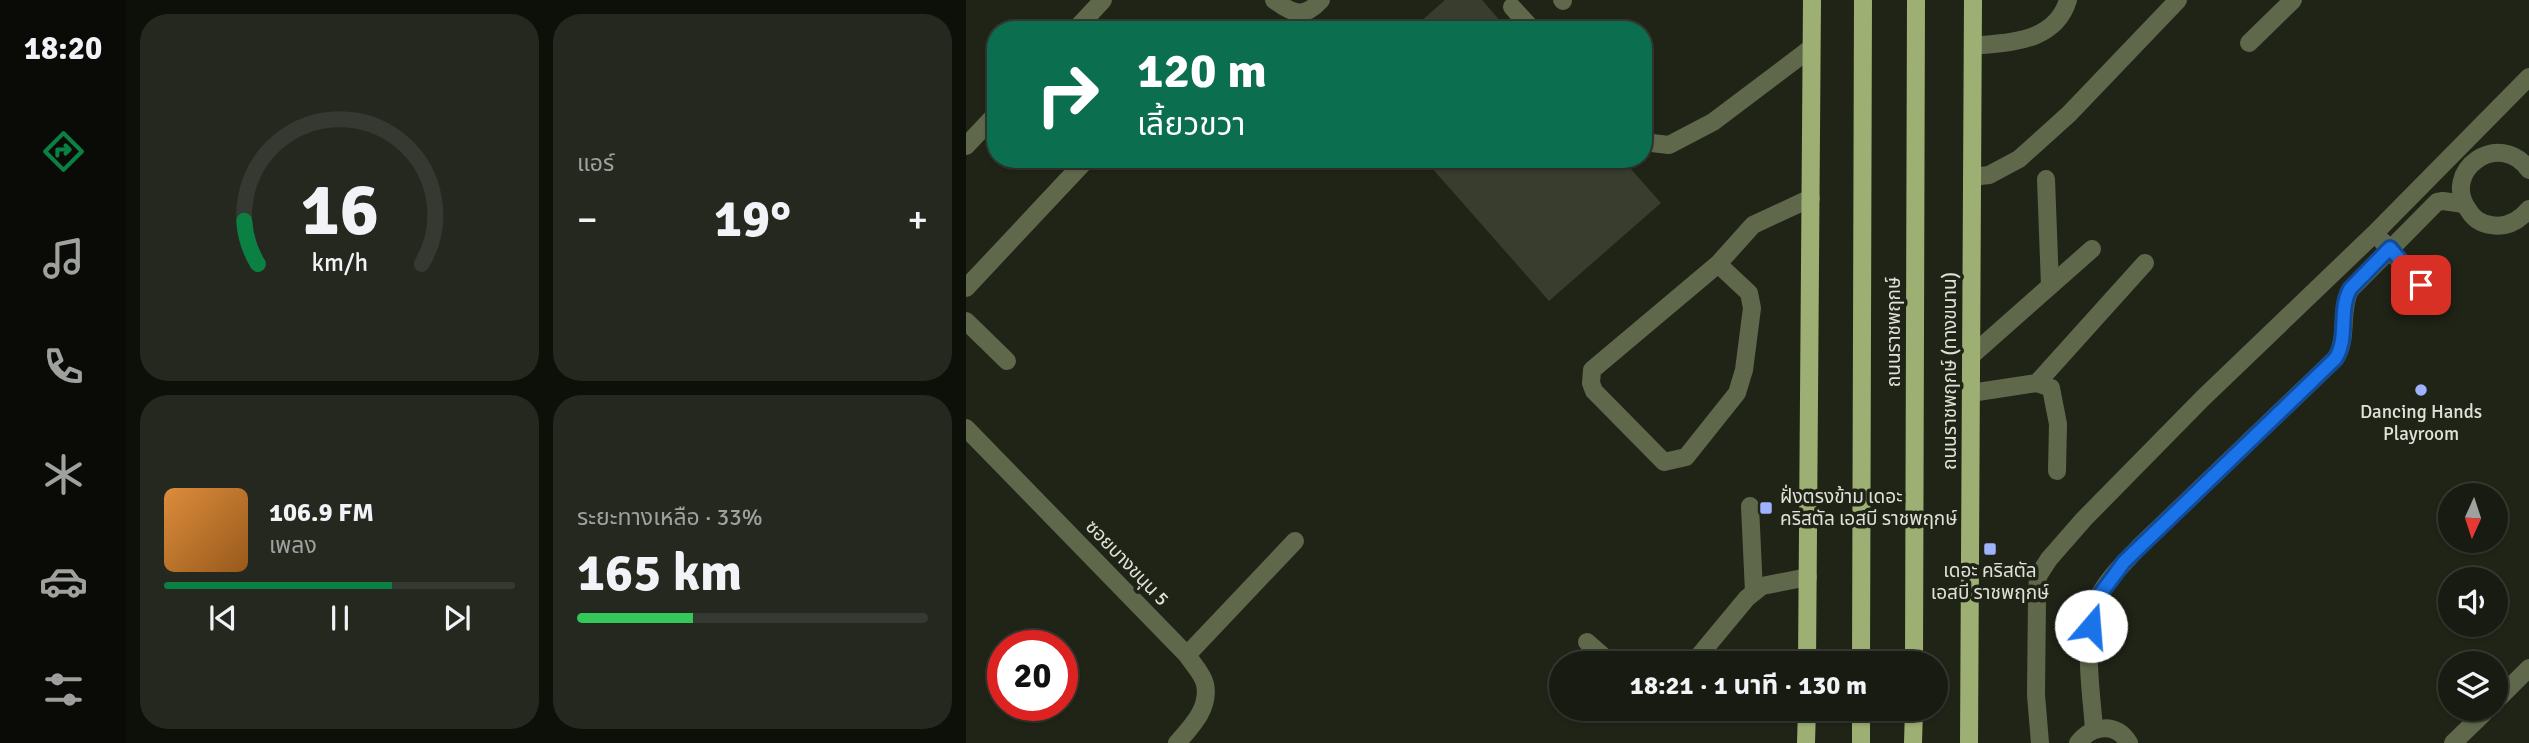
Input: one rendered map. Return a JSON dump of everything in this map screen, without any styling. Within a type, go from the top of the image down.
[{"type":"main road","points":[[1807,651],[1812,0]]},
{"type":"main road","name":"ถนนราชพฤกษ์","points":[[1861,651],[1863,0]]},
{"type":"main road","name":"ถนนราชพฤกษ์","points":[[1914,651],[1916,0]]},
{"type":"main road","name":"ถนนราชพฤกษ์ (ทางขนาน)","points":[[1969,743],[1973,0]]},
{"type":"main road","points":[[1806,743],[1807,721]]},
{"type":"main road","points":[[1861,721],[1861,743]]},
{"type":"main road","points":[[1913,721],[1913,743]]},
{"type":"street","points":[[1083,21],[1103,0]]},
{"type":"street","points":[[1274,0],[1287,10],[1298,13],[1311,11],[1321,0]]},
{"type":"street","points":[[1973,46],[2025,41],[2042,34],[2064,10],[2068,0]]},
{"type":"street","points":[[1972,177],[1989,175],[2019,159],[2069,114],[2178,0]]},
{"type":"street","points":[[2249,43],[2293,0]]},
{"type":"street","points":[[1512,7],[1525,21]]},
{"type":"street","points":[[1652,143],[1669,145],[1713,122],[1811,48]]},
{"type":"street","points":[[2040,743],[2036,695],[2038,576],[2049,559],[2203,398],[2374,234],[2529,77]]},
{"type":"street","points":[[966,146],[987,124]]},
{"type":"street","points":[[2468,141],[2482,155]]},
{"type":"street","points":[[2529,170],[2516,157],[2505,153],[2482,155],[2466,171],[2461,194],[2464,204],[2480,222],[2491,225],[2514,223],[2529,209]]},
{"type":"street","points":[[966,288],[1079,168]]},
{"type":"street","points":[[2046,179],[2050,286]]},
{"type":"street","points":[[1718,264],[1749,293],[1752,308],[1744,370],[1737,393],[1686,457],[1664,462],[1594,391],[1591,383],[1592,370],[1718,264],[1753,225],[1811,198]]},
{"type":"street","points":[[2094,729],[2089,662],[2091,626],[2101,593],[2112,576],[2335,359],[2341,350],[2345,300],[2350,289],[2437,202],[2464,204]]},
{"type":"street","points":[[2374,234],[2390,248],[2421,285]]},
{"type":"street","points":[[1971,356],[2092,249]]},
{"type":"street","points":[[2037,383],[2145,263]]},
{"type":"street","points":[[2323,282],[2345,300]]},
{"type":"street","points":[[966,321],[1007,361]]},
{"type":"street","points":[[1971,393],[2037,383],[2051,388],[2058,424],[2057,471]]},
{"type":"street","name":"ซอยบางขนุน 5","points":[[966,428],[1187,655],[1205,682],[1204,702],[1199,718],[1177,743]]},
{"type":"street","points":[[1750,506],[1754,592]]},
{"type":"street","points":[[1187,655],[1296,541]]},
{"type":"street","points":[[1703,651],[1762,586],[1808,576]]},
{"type":"street","points":[[1587,642],[1597,651]]},
{"type":"street","points":[[2508,689],[2529,668]]},
{"type":"street","points":[[2453,743],[2476,721]]},
{"type":"street","points":[[2078,743],[2084,735],[2104,727],[2125,736],[2129,743]]},
{"type":"building","points":[[1445,0],[1482,0],[1500,21],[1421,21]]},
{"type":"building","points":[[1432,168],[1630,168],[1661,203],[1549,301]]},
{"type":"place","name":"Dancing Hands Playroom","points":[[2421,390]]},
{"type":"place","name":"ฝั่งตรงข้าม เดอะ คริสตัล เอสบี ราชพฤกษ์","points":[[1766,508]]},
{"type":"place","name":"เดอะ คริสตัล เอสบี ราชพฤกษ์","points":[[1990,549]]},
{"type":"route","points":[[2091,626],[2101,593],[2124,562],[2335,359],[2341,350],[2346,297],[2350,289],[2390,248],[2421,285]]}]
